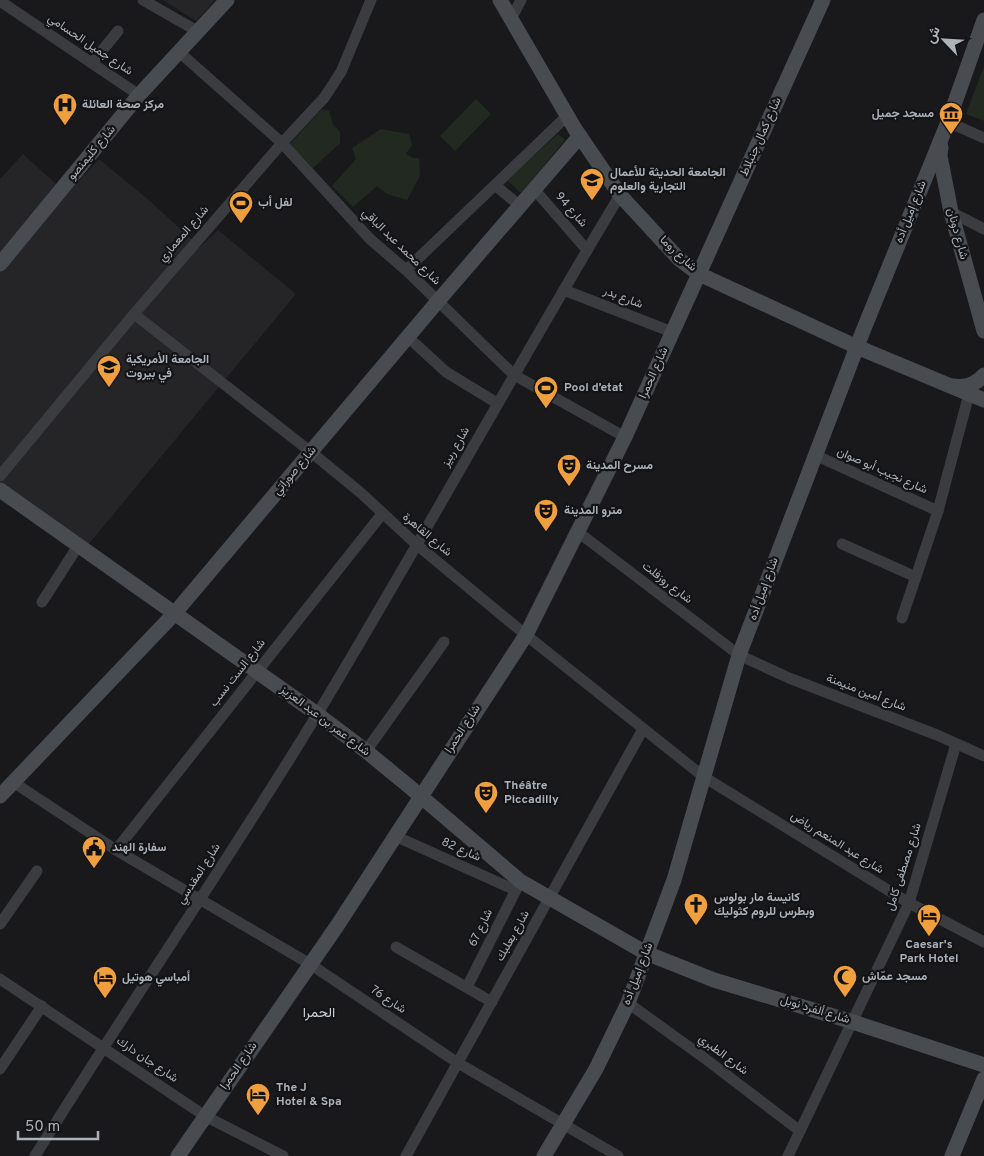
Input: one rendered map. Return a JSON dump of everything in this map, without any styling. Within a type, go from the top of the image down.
[{"type":"street","points":[[143,0],[197,32]]},
{"type":"street","name":"شارع كليمنصو","points":[[0,264],[139,95],[227,0]]},
{"type":"street","name":"شارع المعماري","points":[[0,476],[134,314],[284,140],[312,112],[336,81],[371,0]]},
{"type":"street","name":"شارع روما","points":[[500,0],[567,116],[580,143],[620,196],[679,259],[699,274],[857,347],[984,400]]},
{"type":"street","points":[[511,19],[522,0]]},
{"type":"street","name":"شارع كمال جنبلاط","points":[[699,274],[823,0]]},
{"type":"street","name":"شارع جميل الحسامي","points":[[0,1],[139,95]]},
{"type":"street","name":"شارع إميل أده","points":[[544,1156],[596,1069],[628,1003],[674,880],[739,655],[857,347],[945,129],[984,20]]},
{"type":"street","points":[[92,63],[118,31]]},
{"type":"street","name":"شارع محمد عبد الباقي","points":[[180,49],[284,140],[370,239],[406,270],[514,375],[625,437]]},
{"type":"street","points":[[406,270],[567,116]]},
{"type":"street","points":[[945,129],[984,138]]},
{"type":"street","name":"شارع دونان","points":[[945,129],[940,156],[951,212],[977,289],[984,331]]},
{"type":"street","name":"شارع صوراتي","points":[[0,796],[174,614],[534,189],[580,143]]},
{"type":"street","points":[[495,185],[520,206]]},
{"type":"street","name":"شارع 94","points":[[534,189],[587,250]]},
{"type":"street","name":"شارع ربيز","points":[[317,714],[497,403],[620,196]]},
{"type":"street","points":[[951,212],[984,229]]},
{"type":"street","name":"شارع الحمرا","points":[[178,1156],[310,964],[526,635],[625,437],[699,274]]},
{"type":"street","name":"شارع بدر","points":[[564,290],[672,332]]},
{"type":"street","name":"شارع القاهرة","points":[[134,314],[311,452],[416,544],[526,635],[704,777]]},
{"type":"street","points":[[408,337],[446,372],[497,403]]},
{"type":"street","points":[[949,386],[971,385],[984,375]]},
{"type":"street","name":"شارع نجيب أبو صوان","points":[[902,618],[938,511],[969,394]]},
{"type":"street","name":"شارع نجيب أبو صوان","points":[[815,455],[938,511]]},
{"type":"street","name":"شارع عمر بن عبد العزيز","points":[[0,490],[174,614],[258,671],[366,751],[420,795],[518,886],[549,899],[646,953]]},
{"type":"street","name":"شارع الست نسب","points":[[116,850],[382,514]]},
{"type":"street","name":"شارع روزفلت","points":[[578,532],[739,655]]},
{"type":"street","points":[[842,544],[916,577]]},
{"type":"street","points":[[42,602],[78,546]]},
{"type":"street","points":[[366,751],[444,642]]},
{"type":"street","name":"شارع أمين منيمنة","points":[[739,655],[789,678],[937,735],[984,756]]},
{"type":"street","name":"شارع المقدسي","points":[[35,1156],[317,714]]},
{"type":"street","name":"شارع بعلبك","points":[[406,1156],[643,729]]},
{"type":"street","name":"شارع مصطفى كامل","points":[[788,1156],[909,903],[956,744]]},
{"type":"street","name":"شارع عبد المنعم رياض","points":[[704,777],[909,903],[984,942]]},
{"type":"street","name":"شارع 76","points":[[13,782],[116,850],[310,964],[458,1063],[618,1156]]},
{"type":"street","name":"شارع 82","points":[[395,836],[518,886]]},
{"type":"street","points":[[0,924],[37,871]]},
{"type":"street","name":"شارع 67","points":[[468,987],[518,886]]},
{"type":"street","points":[[396,947],[492,1002]]},
{"type":"street","name":"شارع ألفرد نوبل","points":[[646,953],[714,980],[853,1022],[984,1065]]},
{"type":"street","name":"شارع جان دارك","points":[[0,979],[206,1116],[283,1156]]},
{"type":"street","name":"شارع الطبري","points":[[628,1003],[800,1131]]},
{"type":"street","points":[[0,1069],[42,1006]]},
{"type":"street","points":[[952,1156],[984,1079]]},
{"type":"shaded area","points":[[163,0],[215,0],[196,21]]},
{"type":"shaded area","points":[[984,66],[984,121],[966,114]]},
{"type":"shaded area","points":[[476,99],[491,114],[455,151],[440,136]]},
{"type":"shaded area","points":[[322,109],[329,111],[333,124],[340,132],[340,143],[313,168],[290,144]]},
{"type":"shaded area","points":[[381,129],[409,134],[412,145],[406,154],[413,158],[419,158],[420,176],[407,200],[387,194],[377,186],[353,207],[332,186],[356,159],[352,148]]},
{"type":"shaded area","points":[[558,134],[565,140],[521,193],[507,180]]},
{"type":"shaded area","name":"الجامعة الأمريكية في بيروت","points":[[23,154],[67,194],[99,159],[150,201],[200,247],[218,230],[296,294],[87,546],[0,481],[0,179]]},
{"type":"place","name":"مركز صحة العائلة","points":[[65,126]]},
{"type":"place","name":"مسجد جميل","points":[[951,135]]},
{"type":"place","name":"الجامعة الحديثة للأعمال التجارية والعلوم","points":[[592,201]]},
{"type":"place","name":"لفل أب","points":[[241,224]]},
{"type":"place","name":"الجامعة الأمريكية في بيروت","points":[[109,388]]},
{"type":"place","name":"Pool d’etat","points":[[546,409]]},
{"type":"place","name":"مسرح المدينة","points":[[569,487]]},
{"type":"place","name":"مترو المدينة","points":[[546,532]]},
{"type":"place","name":"Théâtre Piccadilly","points":[[486,814]]},
{"type":"place","name":"سفارة الهند","points":[[94,869]]},
{"type":"place","name":"كانيسة مار بولوس وبطرس للروم كثوليك","points":[[696,926]]},
{"type":"place","name":"Caesar's Park Hotel","points":[[929,937]]},
{"type":"place","name":"مسجد عمّاش","points":[[845,998]]},
{"type":"place","name":"أمباسي هوتيل","points":[[105,999]]},
{"type":"place","name":"The J Hotel & Spa","points":[[258,1116]]},
{"type":"district","name":"الحمرا","points":[[319,1013]]}]
